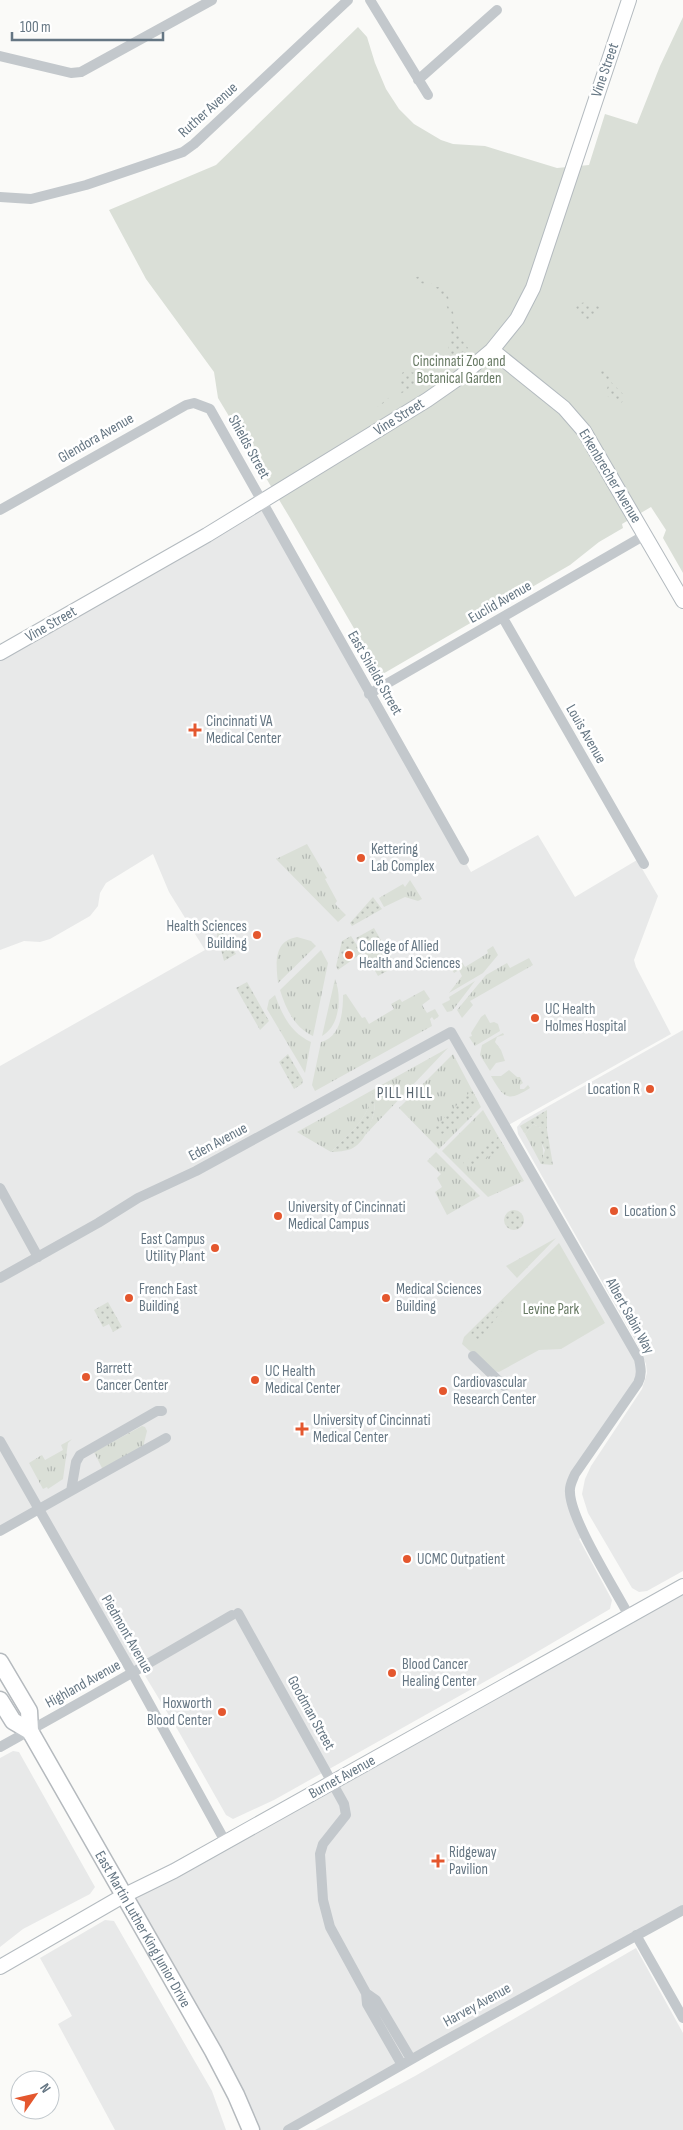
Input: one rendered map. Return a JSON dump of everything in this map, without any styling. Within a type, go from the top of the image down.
[{"type":"main road","name":"East Martin Luther King Junior Drive","points":[[0,1662],[29,1711],[30,1731],[213,2051],[236,2095],[251,2130]]},
{"type":"main road","name":"East Martin Luther King Junior Drive","points":[[0,1700],[13,1721],[30,1731]]},
{"type":"street","points":[[0,56],[71,73],[81,72],[212,0]]},
{"type":"street","name":"Ruther Avenue","points":[[0,196],[31,199],[86,185],[184,152],[348,0]]},
{"type":"street","points":[[370,0],[428,95]]},
{"type":"street","name":"Vine Street","points":[[0,653],[207,535],[261,500],[427,400],[460,377],[492,350],[517,319],[533,288],[629,0]]},
{"type":"street","points":[[418,80],[497,10]]},
{"type":"street","name":"Erkenbrecher Avenue","points":[[492,350],[564,408],[584,431],[683,601]]},
{"type":"street","name":"Glendora Avenue","points":[[0,510],[186,405],[194,403],[210,409]]},
{"type":"street","name":"Shields Street","points":[[210,409],[261,500]]},
{"type":"street","name":"East Shields Street","points":[[261,500],[464,860]]},
{"type":"street","name":"Euclid Avenue","points":[[369,694],[645,535]]},
{"type":"street","name":"Louis Avenue","points":[[503,618],[644,864]]},
{"type":"street","name":"Eden Avenue","points":[[0,1278],[38,1258],[138,1198],[196,1171],[451,1032]]},
{"type":"street","name":"Albert Sabin Way","points":[[451,1032],[639,1359],[641,1377],[638,1384],[575,1474],[570,1491],[575,1514],[629,1616]]},
{"type":"street","points":[[0,1188],[38,1258]]},
{"type":"street","points":[[473,1356],[504,1386]]},
{"type":"street","points":[[71,1491],[76,1462],[80,1455],[157,1410],[162,1411]]},
{"type":"street","points":[[0,1531],[166,1438]]},
{"type":"street","name":"Piedmont Avenue","points":[[0,1441],[226,1843]]},
{"type":"street","name":"Burnet Avenue","points":[[0,1968],[123,1896],[174,1872],[683,1586]]},
{"type":"street","name":"Highland Avenue","points":[[0,1747],[235,1614]]},
{"type":"street","name":"Goodman Street","points":[[235,1614],[280,1687],[344,1804],[346,1815],[323,1844],[320,1854],[323,1900],[334,1935],[366,1993],[367,2004],[402,2065]]},
{"type":"street","name":"Harvey Avenue","points":[[288,2130],[411,2059],[683,1910]]},
{"type":"street","points":[[636,1935],[683,2018]]},
{"type":"street","name":"Goodman Street","points":[[366,1993],[376,2000],[411,2059]]},
{"type":"shaded area","name":"University of Cincinnati Medical Campus","points":[[261,500],[471,872],[538,835],[575,897],[637,860],[658,896],[634,960],[671,1034],[505,1127],[641,1369],[571,1482],[585,1535],[579,1539],[612,1600],[610,1609],[520,1662],[274,1800],[233,1819],[226,1815],[141,1669],[132,1674],[39,1510],[0,1531],[0,1066],[205,950],[169,892],[153,854],[106,883],[100,893],[98,906],[90,916],[50,939],[40,942],[24,941],[0,950],[0,653]]},
{"type":"shaded area","points":[[683,1030],[683,1571],[647,1591],[639,1592],[632,1588],[588,1513],[582,1494],[585,1479],[591,1466],[642,1389],[647,1373],[646,1364],[638,1345],[518,1134],[517,1127],[522,1121]]},
{"type":"shaded area","name":"Ridgeway Pavilion","points":[[683,1586],[683,1910],[288,2130],[251,2130],[123,1896]]},
{"type":"shaded area","points":[[13,1751],[19,1752],[95,1887],[90,1894],[23,1929],[0,1947],[0,1758]]},
{"type":"shaded area","points":[[105,1920],[114,1921],[212,2091],[226,2130],[115,2130],[58,2024],[72,2016],[40,1958]]},
{"type":"shaded area","points":[[636,1948],[683,2033],[683,2130],[315,2130],[415,2076]]},
{"type":"green space","name":"Cincinnati Zoo and Botanical Garden","points":[[683,17],[683,573],[663,538],[666,530],[651,507],[622,524],[623,528],[599,542],[570,565],[381,675],[218,398],[214,372],[146,279],[109,210],[216,165],[358,27],[367,37],[386,89],[399,109],[414,124],[441,140],[453,144],[485,146],[557,168],[589,165],[605,114],[637,124],[660,66]]},
{"type":"green space","points":[[422,276],[436,287],[445,287],[462,340],[468,348],[436,373],[377,407],[399,390],[399,378],[403,372],[425,373],[447,358],[451,329],[449,312],[439,294],[429,286],[416,282],[416,277]]},
{"type":"green space","points":[[587,302],[600,307],[591,321],[586,322],[581,320],[576,307],[581,303]]},
{"type":"green space","points":[[601,371],[607,371],[610,381],[625,396],[621,403],[615,402],[605,394],[609,383],[598,374]]},
{"type":"green space","points":[[307,844],[327,878],[325,879],[337,901],[335,904],[346,915],[338,922],[276,859]]},
{"type":"green space","points":[[410,880],[422,899],[418,901],[405,897],[384,907],[379,898],[403,884],[405,887]]},
{"type":"green space","points":[[373,897],[382,909],[352,926],[350,923]]},
{"type":"green space","points":[[219,925],[236,954],[224,961],[215,927]]},
{"type":"green space","points":[[374,928],[396,966],[378,976],[356,938]]},
{"type":"green space","points":[[351,936],[362,953],[338,970],[336,966],[342,941]]},
{"type":"green space","points":[[297,937],[311,941],[316,946],[278,983],[277,961],[280,948],[289,939]]},
{"type":"green space","points":[[493,946],[498,955],[483,973],[449,993],[462,976],[459,970],[454,973],[451,968],[462,962],[465,967],[488,953],[487,950]]},
{"type":"green space","points":[[321,950],[328,963],[313,1036],[301,1028],[292,1017],[280,990]]},
{"type":"green space","points":[[529,958],[533,965],[470,1001],[473,1005],[462,1018],[457,1010],[486,975],[507,963],[510,968]]},
{"type":"green space","points":[[335,979],[339,1002],[338,1010],[333,1025],[322,1036]]},
{"type":"green space","points":[[475,981],[452,1011],[447,1012],[442,1004],[450,1000],[449,997]]},
{"type":"green space","points":[[247,982],[269,1021],[260,1030],[236,988]]},
{"type":"green space","points":[[424,990],[430,999],[422,1005],[427,1013],[435,1009],[439,1016],[434,1020],[432,1017],[430,1019],[432,1026],[315,1091],[312,1085],[321,1042],[333,1035],[340,1023],[343,995],[346,994],[362,1018],[365,1017],[369,1024],[394,1009],[391,1004],[400,999],[402,1002]]},
{"type":"green space","points":[[275,995],[288,1023],[298,1034],[311,1042],[305,1073],[267,1009],[269,1000]]},
{"type":"green space","points":[[485,1014],[490,1023],[498,1024],[500,1031],[475,1046],[469,1037],[472,1036],[471,1033]]},
{"type":"green space","points":[[503,1033],[504,1035],[497,1037],[495,1042],[501,1050],[505,1061],[496,1063],[490,1071],[480,1055],[482,1045]]},
{"type":"green space","points":[[448,1048],[365,1135],[372,1120],[374,1110],[372,1094],[367,1111],[362,1119],[351,1133],[331,1152],[297,1132]]},
{"type":"green space","points":[[288,1054],[303,1080],[302,1084],[294,1089],[279,1062]]},
{"type":"green space","points":[[453,1054],[481,1107],[439,1149],[399,1108]]},
{"type":"green space","points":[[509,1070],[517,1077],[520,1077],[523,1083],[520,1085],[520,1089],[524,1089],[528,1085],[530,1088],[516,1095],[507,1096],[503,1094],[491,1076],[501,1076]]},
{"type":"green space","points":[[472,1090],[479,1103],[440,1136],[433,1129]]},
{"type":"green space","points":[[372,1093],[374,1099],[373,1116],[367,1133],[351,1149],[331,1152],[357,1126],[367,1111]]},
{"type":"green space","points":[[483,1110],[524,1181],[488,1197],[442,1151]]},
{"type":"green space","points":[[547,1110],[547,1130],[553,1165],[541,1164],[545,1150],[541,1142],[541,1128],[533,1124],[525,1134],[520,1126]]},
{"type":"green space","points":[[533,1124],[541,1128],[542,1133],[543,1154],[541,1164],[525,1134]]},
{"type":"green space","points":[[498,1137],[505,1148],[468,1168],[463,1163]]},
{"type":"green space","points":[[436,1152],[480,1196],[447,1215],[435,1192],[442,1187],[437,1178],[441,1174],[427,1161]]},
{"type":"green space","points":[[514,1210],[521,1213],[524,1220],[521,1227],[514,1230],[507,1227],[504,1220],[507,1213]]},
{"type":"green space","points":[[556,1238],[517,1278],[506,1266]]},
{"type":"green space","name":"Levine Park","points":[[559,1243],[605,1323],[561,1349],[539,1350],[499,1372],[492,1371],[462,1344],[464,1337]]},
{"type":"green space","points":[[503,1300],[508,1303],[479,1340],[470,1334]]},
{"type":"green space","points":[[108,1302],[122,1327],[113,1332],[109,1324],[103,1327],[94,1310]]},
{"type":"green space","points":[[142,1426],[147,1431],[143,1447],[103,1470],[94,1452]]},
{"type":"green space","points":[[72,1439],[68,1443],[63,1479],[48,1489],[47,1487],[43,1489],[29,1463],[42,1455],[45,1460],[63,1450],[61,1445]]},
{"type":"place","name":"Cincinnati VA Medical Center","points":[[195,730]]},
{"type":"place","name":"Kettering Lab Complex","points":[[361,858]]},
{"type":"place","name":"Health Sciences Building","points":[[257,935]]},
{"type":"place","name":"College of Allied Health and Sciences","points":[[349,955]]},
{"type":"place","name":"UC Health Holmes Hospital","points":[[535,1018]]},
{"type":"place","name":"Location R","points":[[650,1089]]},
{"type":"place","name":"Location S","points":[[614,1211]]},
{"type":"place","name":"University of Cincinnati Medical Campus","points":[[278,1216]]},
{"type":"place","name":"East Campus Utility Plant","points":[[215,1248]]},
{"type":"place","name":"French East Building","points":[[129,1298]]},
{"type":"place","name":"Medical Sciences Building","points":[[386,1298]]},
{"type":"place","name":"Barrett Cancer Center","points":[[86,1377]]},
{"type":"place","name":"UC Health Medical Center","points":[[255,1380]]},
{"type":"place","name":"Cardiovascular Research Center","points":[[443,1391]]},
{"type":"place","name":"University of Cincinnati Medical Center","points":[[302,1429]]},
{"type":"place","name":"UCMC Outpatient","points":[[407,1559]]},
{"type":"place","name":"Blood Cancer Healing Center","points":[[392,1673]]},
{"type":"place","name":"Hoxworth Blood Center","points":[[222,1712]]},
{"type":"place","name":"Ridgeway Pavilion","points":[[438,1861]]},
{"type":"district","name":"PILL HILL","points":[[405,1093]]}]
